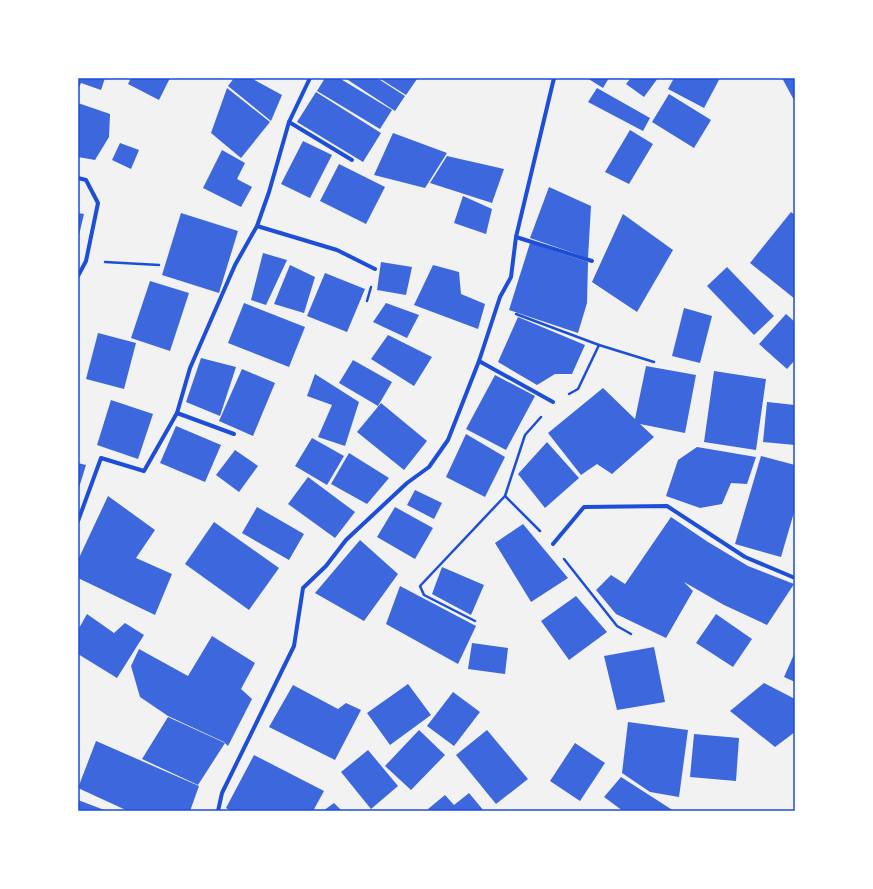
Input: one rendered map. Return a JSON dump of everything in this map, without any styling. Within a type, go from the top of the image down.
[{"type":"street","points":[[78,521],[101,458],[144,471],[177,413],[190,368],[235,265],[257,226],[269,192],[289,122],[310,78]]},
{"type":"street","points":[[218,811],[222,793],[294,646],[302,588],[326,566],[346,540],[407,483],[429,467],[448,440],[479,361],[497,308],[511,277],[516,237],[554,78]]},
{"type":"street","points":[[289,122],[352,160]]},
{"type":"street","points":[[78,178],[86,180],[98,203],[86,261],[78,276]]},
{"type":"street","points":[[257,226],[337,250],[376,269]]},
{"type":"street","points":[[516,237],[592,261]]},
{"type":"street","points":[[479,361],[553,402]]},
{"type":"street","points":[[177,413],[234,434]]},
{"type":"street","points":[[552,544],[584,506],[667,506],[745,556],[795,578]]},
{"type":"path","points":[[86,261],[159,265]]},
{"type":"path","points":[[497,308],[599,345],[654,362]]},
{"type":"path","points":[[475,621],[424,595],[420,586],[505,496],[525,435],[553,402],[578,390],[599,345]]},
{"type":"path","points":[[505,496],[552,544],[616,626],[631,634]]},
{"type":"building","points":[[78,78],[105,78],[101,90],[81,83],[78,90]]},
{"type":"building","points":[[131,78],[170,78],[159,100],[128,84]]},
{"type":"building","points":[[234,78],[251,78],[282,95],[271,121],[228,86]]},
{"type":"building","points":[[325,78],[339,78],[392,110],[380,129],[317,91]]},
{"type":"building","points":[[345,78],[377,78],[405,96],[395,111]]},
{"type":"building","points":[[379,78],[416,78],[417,79],[406,95]]},
{"type":"building","points":[[587,78],[609,78],[603,88]]},
{"type":"building","points":[[631,78],[658,78],[644,97],[626,84]]},
{"type":"building","points":[[674,78],[720,78],[704,108],[668,89]]},
{"type":"building","points":[[782,78],[795,78],[795,102]]},
{"type":"building","points":[[227,88],[270,122],[241,158],[211,133]]},
{"type":"building","points":[[597,88],[650,118],[643,131],[588,102]]},
{"type":"building","points":[[316,92],[381,133],[363,162],[297,122]]},
{"type":"building","points":[[669,94],[711,120],[694,148],[652,122]]},
{"type":"building","points":[[78,103],[110,114],[109,137],[95,160],[78,157]]},
{"type":"building","points":[[630,130],[653,144],[629,184],[605,172]]},
{"type":"building","points":[[393,133],[447,153],[425,188],[374,175]]},
{"type":"building","points":[[303,141],[332,155],[310,198],[281,184]]},
{"type":"building","points":[[120,143],[139,150],[131,169],[112,160]]},
{"type":"building","points":[[222,150],[245,163],[237,179],[252,187],[241,207],[203,188]]},
{"type":"building","points":[[447,156],[504,169],[492,203],[430,183]]},
{"type":"building","points":[[339,164],[385,187],[366,224],[320,201]]},
{"type":"building","points":[[549,187],[591,206],[588,258],[530,238]]},
{"type":"building","points":[[463,196],[492,209],[486,234],[454,223]]},
{"type":"building","points":[[791,212],[795,215],[795,299],[750,263]]},
{"type":"building","points":[[78,213],[84,214],[79,235],[78,235]]},
{"type":"building","points":[[181,213],[238,231],[219,293],[162,275]]},
{"type":"building","points":[[623,214],[673,250],[637,312],[592,282]]},
{"type":"building","points":[[530,243],[588,262],[587,303],[578,333],[509,310]]},
{"type":"building","points":[[263,253],[287,260],[266,305],[251,300]]},
{"type":"building","points":[[381,262],[412,267],[406,295],[377,290]]},
{"type":"building","points":[[290,265],[315,277],[304,313],[274,304]]},
{"type":"building","points":[[433,265],[459,272],[461,294],[485,304],[478,329],[414,305]]},
{"type":"building","points":[[727,267],[774,316],[754,335],[707,286]]},
{"type":"building","points":[[325,273],[365,289],[347,332],[307,316]]},
{"type":"building","points":[[150,281],[189,293],[170,351],[131,338]]},
{"type":"building","points":[[244,303],[305,327],[289,367],[228,343]]},
{"type":"building","points":[[386,303],[419,315],[407,338],[373,322]]},
{"type":"building","points":[[684,308],[712,316],[700,363],[672,356]]},
{"type":"building","points":[[786,314],[795,322],[795,360],[787,369],[759,344]]},
{"type":"building","points":[[518,317],[585,345],[572,374],[555,374],[537,385],[498,362]]},
{"type":"building","points":[[98,333],[136,343],[124,389],[86,379]]},
{"type":"building","points":[[388,335],[432,357],[414,386],[371,359]]},
{"type":"building","points":[[201,358],[236,367],[220,416],[186,402]]},
{"type":"building","points":[[353,360],[392,382],[378,406],[339,383]]},
{"type":"building","points":[[646,366],[696,375],[685,433],[640,424],[654,437],[612,474],[597,464],[581,475],[548,433],[603,388],[635,419]]},
{"type":"building","points":[[242,369],[275,383],[253,436],[219,421]]},
{"type":"building","points":[[714,371],[766,379],[756,450],[704,442]]},
{"type":"building","points":[[315,374],[359,402],[345,446],[318,437],[332,405],[307,396]]},
{"type":"building","points":[[495,375],[535,396],[506,450],[466,429]]},
{"type":"building","points":[[111,400],[153,414],[138,459],[97,445]]},
{"type":"building","points":[[767,402],[795,405],[795,445],[763,442]]},
{"type":"building","points":[[381,403],[427,441],[404,470],[357,432]]},
{"type":"building","points":[[176,426],[221,445],[205,482],[160,463]]},
{"type":"building","points":[[466,434],[505,457],[485,497],[446,477]]},
{"type":"building","points":[[312,438],[344,456],[327,485],[295,466]]},
{"type":"building","points":[[547,442],[579,478],[545,508],[518,474]]},
{"type":"building","points":[[697,447],[756,457],[747,484],[731,483],[722,504],[700,508],[666,496],[678,460]]},
{"type":"building","points":[[235,450],[258,466],[239,492],[216,475]]},
{"type":"building","points":[[349,453],[389,478],[367,504],[331,484]]},
{"type":"building","points":[[761,456],[795,465],[795,509],[781,557],[735,544]]},
{"type":"building","points":[[78,463],[86,465],[78,491]]},
{"type":"building","points":[[308,477],[355,512],[335,538],[288,504]]},
{"type":"building","points":[[415,490],[442,503],[434,519],[407,505]]},
{"type":"building","points":[[108,496],[155,530],[136,558],[172,574],[155,615],[78,578],[78,560]]},
{"type":"building","points":[[257,507],[304,534],[289,560],[242,533]]},
{"type":"building","points":[[395,507],[433,528],[415,559],[377,537]]},
{"type":"building","points":[[671,517],[708,542],[748,566],[794,584],[767,625],[724,605],[684,582],[693,591],[666,638],[616,614],[596,590],[611,575],[625,584]]},
{"type":"building","points":[[214,522],[279,568],[249,610],[185,564]]},
{"type":"building","points":[[523,524],[568,578],[531,602],[495,543]]},
{"type":"building","points":[[360,540],[398,574],[364,621],[315,593]]},
{"type":"building","points":[[442,567],[484,585],[471,615],[432,594]]},
{"type":"building","points":[[400,586],[476,626],[458,664],[386,624]]},
{"type":"building","points":[[576,596],[607,632],[569,660],[541,621]]},
{"type":"building","points":[[87,614],[114,633],[125,623],[144,635],[117,678],[78,654],[78,630]]},
{"type":"building","points":[[716,614],[752,639],[733,667],[696,643]]},
{"type":"building","points":[[212,636],[255,663],[241,689],[252,699],[228,746],[224,742],[168,716],[140,697],[131,666],[139,649],[188,676]]},
{"type":"building","points":[[472,643],[508,648],[505,674],[468,669]]},
{"type":"building","points":[[654,647],[665,702],[617,710],[604,656]]},
{"type":"building","points":[[795,652],[795,682],[784,677]]},
{"type":"building","points":[[764,683],[795,699],[795,732],[775,747],[730,711]]},
{"type":"building","points":[[408,684],[431,715],[390,745],[367,713]]},
{"type":"building","points":[[293,685],[338,709],[346,703],[361,710],[335,760],[269,727]]},
{"type":"building","points":[[453,692],[480,712],[454,746],[427,726]]},
{"type":"building","points":[[168,717],[225,743],[198,785],[142,759]]},
{"type":"building","points":[[628,722],[688,730],[679,797],[650,792],[622,773]]},
{"type":"building","points":[[419,730],[445,755],[411,790],[385,766]]},
{"type":"building","points":[[487,730],[528,779],[496,804],[456,755]]},
{"type":"building","points":[[694,734],[739,738],[736,781],[690,777]]},
{"type":"building","points":[[96,741],[199,786],[190,811],[128,811],[78,788]]},
{"type":"building","points":[[575,743],[605,763],[580,801],[550,781]]},
{"type":"building","points":[[368,750],[398,786],[371,809],[341,772]]},
{"type":"building","points":[[254,755],[324,791],[313,811],[231,811],[226,808]]},
{"type":"building","points":[[621,777],[674,811],[623,811],[604,797]]},
{"type":"building","points":[[469,793],[484,811],[430,811],[428,809],[445,795],[454,805]]},
{"type":"building","points":[[78,800],[107,811],[78,811]]},
{"type":"building","points":[[334,803],[342,811],[323,811]]}]
